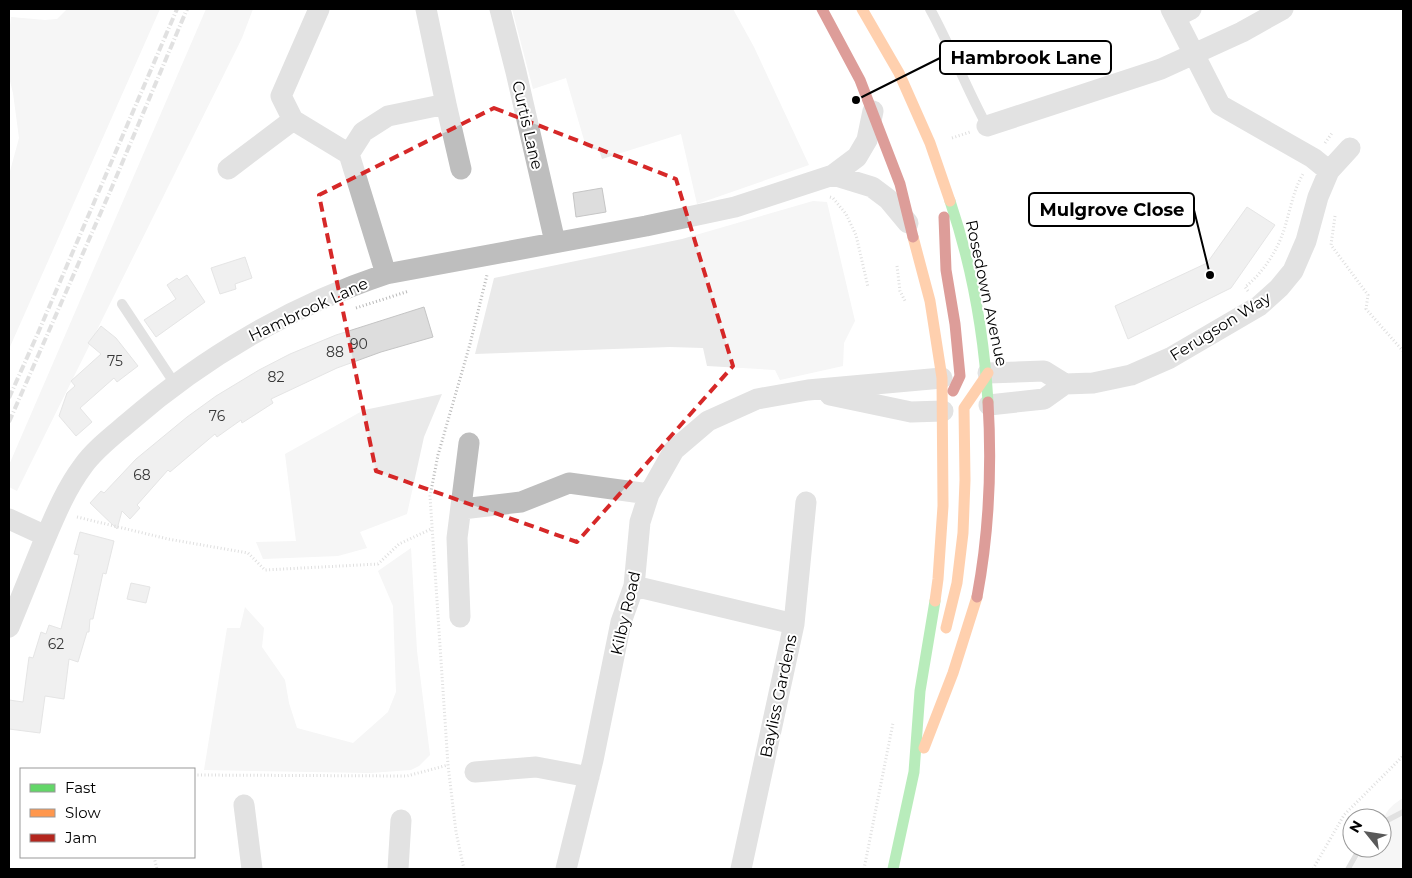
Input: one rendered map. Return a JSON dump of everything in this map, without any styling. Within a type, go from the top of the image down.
[{"type":"street","points":[[319,9],[281,96],[294,120],[349,154],[386,274]]},
{"type":"street","points":[[426,9],[461,168]]},
{"type":"street","name":"Curtis Lane","points":[[500,9],[555,242]]},
{"type":"street","name":"Rosedown Avenue","points":[[822,9],[860,80],[900,184],[951,377],[943,411],[943,506],[938,579],[920,691],[914,772],[893,869]]},
{"type":"street","name":"Rosedown Avenue","points":[[862,9],[888,53],[918,115],[945,186],[970,273],[982,331],[988,373],[991,491],[987,546],[978,596],[956,670],[914,772]]},
{"type":"street","points":[[987,126],[1161,68],[1242,32],[1283,9]]},
{"type":"street","points":[[1179,11],[1195,54],[1220,105],[1312,158],[1329,171]]},
{"type":"street","points":[[349,154],[363,132],[388,116],[446,104]]},
{"type":"street","name":"Hambrook Lane","points":[[9,627],[68,487],[84,464],[111,438],[175,384],[202,365],[266,326],[350,286],[386,274],[646,226],[735,207],[824,178],[857,157],[867,140],[872,111]]},
{"type":"street","points":[[228,169],[294,120]]},
{"type":"street","name":"Ferugson Way","points":[[1065,384],[1093,383],[1131,375],[1170,358],[1259,306],[1279,288],[1293,271],[1306,241],[1318,197],[1329,171],[1350,148]]},
{"type":"street","points":[[824,178],[872,187],[888,199],[913,229]]},
{"type":"street","points":[[945,186],[944,234],[946,270],[955,324],[951,377],[943,411],[1044,399],[1065,384],[1044,372],[988,373],[951,377]]},
{"type":"street","points":[[920,691],[946,630],[957,583],[963,533],[965,480],[964,408],[988,373]]},
{"type":"street","name":"Kilby Road","points":[[566,869],[590,777],[622,622],[634,586],[640,522],[649,494],[674,450],[708,421],[757,399],[808,390],[951,377]]},
{"type":"street","name":"Kilby Road","points":[[808,390],[911,412],[943,411]]},
{"type":"street","points":[[460,617],[458,538],[469,443]]},
{"type":"street","points":[[462,509],[521,502],[569,483],[649,494]]},
{"type":"street","points":[[794,624],[806,502]]},
{"type":"street","points":[[9,519],[46,536]]},
{"type":"street","name":"Bayliss Gardens","points":[[634,586],[794,624],[741,869]]},
{"type":"street","points":[[475,772],[536,767],[590,777]]},
{"type":"street","points":[[244,805],[252,869]]},
{"type":"street","points":[[398,869],[401,820]]},
{"type":"lane","points":[[930,9],[946,37],[974,102],[987,126]]},
{"type":"lane","points":[[122,304],[175,384]]},
{"type":"path","points":[[1259,306],[1245,287],[1269,261],[1284,231],[1300,180],[1312,158],[1332,133]]},
{"type":"path","points":[[824,178],[820,195],[833,198],[846,214],[856,235],[868,288]]},
{"type":"path","points":[[1335,214],[1331,245],[1368,295],[1366,309],[1403,351]]},
{"type":"path","points":[[897,262],[896,272],[900,291],[908,308]]},
{"type":"path","points":[[478,276],[487,274]]},
{"type":"path","points":[[348,311],[416,289]]},
{"type":"path","points":[[70,515],[168,539],[248,553],[265,570],[378,564],[399,544],[431,529]]},
{"type":"path","points":[[864,869],[894,717]]},
{"type":"path","points":[[1313,869],[1344,815],[1403,756]]},
{"type":"path","points":[[195,775],[407,776],[448,765]]},
{"type":"highlighted area","points":[[494,108],[676,179],[733,366],[577,542],[376,471],[319,195]]},
{"type":"shaded area","points":[[67,9],[160,9],[9,349],[9,175],[19,138],[9,77],[11,17],[45,20],[57,19]]},
{"type":"shaded area","points":[[206,9],[253,9],[242,38],[17,491],[9,487],[9,465]]},
{"type":"shaded area","points":[[512,9],[733,9],[754,47],[809,165],[697,204],[681,134],[602,159],[599,150],[586,147],[566,78],[533,89]]},
{"type":"shaded area","points":[[813,201],[827,202],[855,321],[844,343],[843,366],[780,380],[775,370],[707,366],[703,348],[670,347],[475,354],[494,278],[682,239]]},
{"type":"shaded area","points":[[442,394],[424,437],[407,514],[360,532],[367,548],[338,556],[263,559],[256,542],[296,541],[285,454],[364,410]]},
{"type":"shaded area","points":[[411,548],[417,651],[430,755],[419,766],[411,770],[370,773],[204,770],[227,628],[240,628],[245,607],[264,628],[262,647],[285,680],[289,703],[297,728],[353,743],[388,712],[396,692],[393,606],[378,571]]},
{"type":"shaded area","points":[[1403,798],[1403,869],[1351,869],[1358,858],[1392,858],[1392,808],[1390,808]]},
{"type":"building","points":[[602,188],[606,212],[576,217],[573,193]]},
{"type":"building","points":[[1247,207],[1275,225],[1231,288],[1128,339],[1115,306],[1207,263]]},
{"type":"building","points":[[245,257],[252,278],[235,284],[236,289],[220,294],[211,268]]},
{"type":"building","points":[[187,275],[205,302],[156,337],[144,320],[176,299],[167,285],[177,278],[179,280]]},
{"type":"building","points":[[424,307],[433,337],[381,352],[337,368],[271,399],[273,403],[242,423],[241,420],[217,437],[215,434],[170,472],[168,470],[137,505],[140,508],[130,519],[122,511],[117,529],[90,503],[101,491],[104,493],[136,459],[187,417],[216,396],[259,370],[290,354],[336,335]]},
{"type":"building","points":[[101,326],[116,338],[138,366],[117,382],[114,378],[80,408],[92,422],[76,436],[59,416],[67,393],[75,386],[71,381],[101,354],[88,343]]},
{"type":"building","points":[[80,532],[114,541],[106,574],[103,573],[93,619],[90,619],[89,632],[87,632],[78,662],[69,659],[64,699],[45,696],[40,733],[9,729],[9,700],[23,702],[29,657],[33,658],[41,632],[46,634],[49,625],[61,629],[79,555],[74,554]]},
{"type":"building","points":[[131,583],[150,587],[146,603],[127,599]]},
{"type":"waterway","points":[[1392,818],[1403,812]]},
{"type":"waterway","points":[[1348,869],[1354,858]]},
{"type":"railway","points":[[9,398],[177,9]]},
{"type":"railway","points":[[9,422],[112,187],[187,9]]},
{"type":"traffic: fast","points":[[950,201],[965,250],[976,301],[988,402]]},
{"type":"traffic: fast","points":[[893,869],[914,772],[920,691],[935,601]]},
{"type":"traffic: slow","points":[[862,9],[899,73],[930,143],[950,201]]},
{"type":"traffic: slow","points":[[913,237],[930,301],[942,378],[943,506],[935,601]]},
{"type":"traffic: slow","points":[[946,628],[957,583],[963,533],[965,480],[964,408],[988,373]]},
{"type":"traffic: slow","points":[[924,748],[953,673],[977,597]]},
{"type":"traffic: jam","points":[[822,9],[860,80],[900,184],[913,237]]},
{"type":"traffic: jam","points":[[944,217],[946,270],[955,324],[960,376],[953,391]]},
{"type":"traffic: jam","points":[[977,597],[987,525],[990,451],[988,402]]},
{"type":"place","name":"Hambrook Lane","points":[[856,100]]},
{"type":"place","name":"Mulgrove Close","points":[[1210,275]]}]
